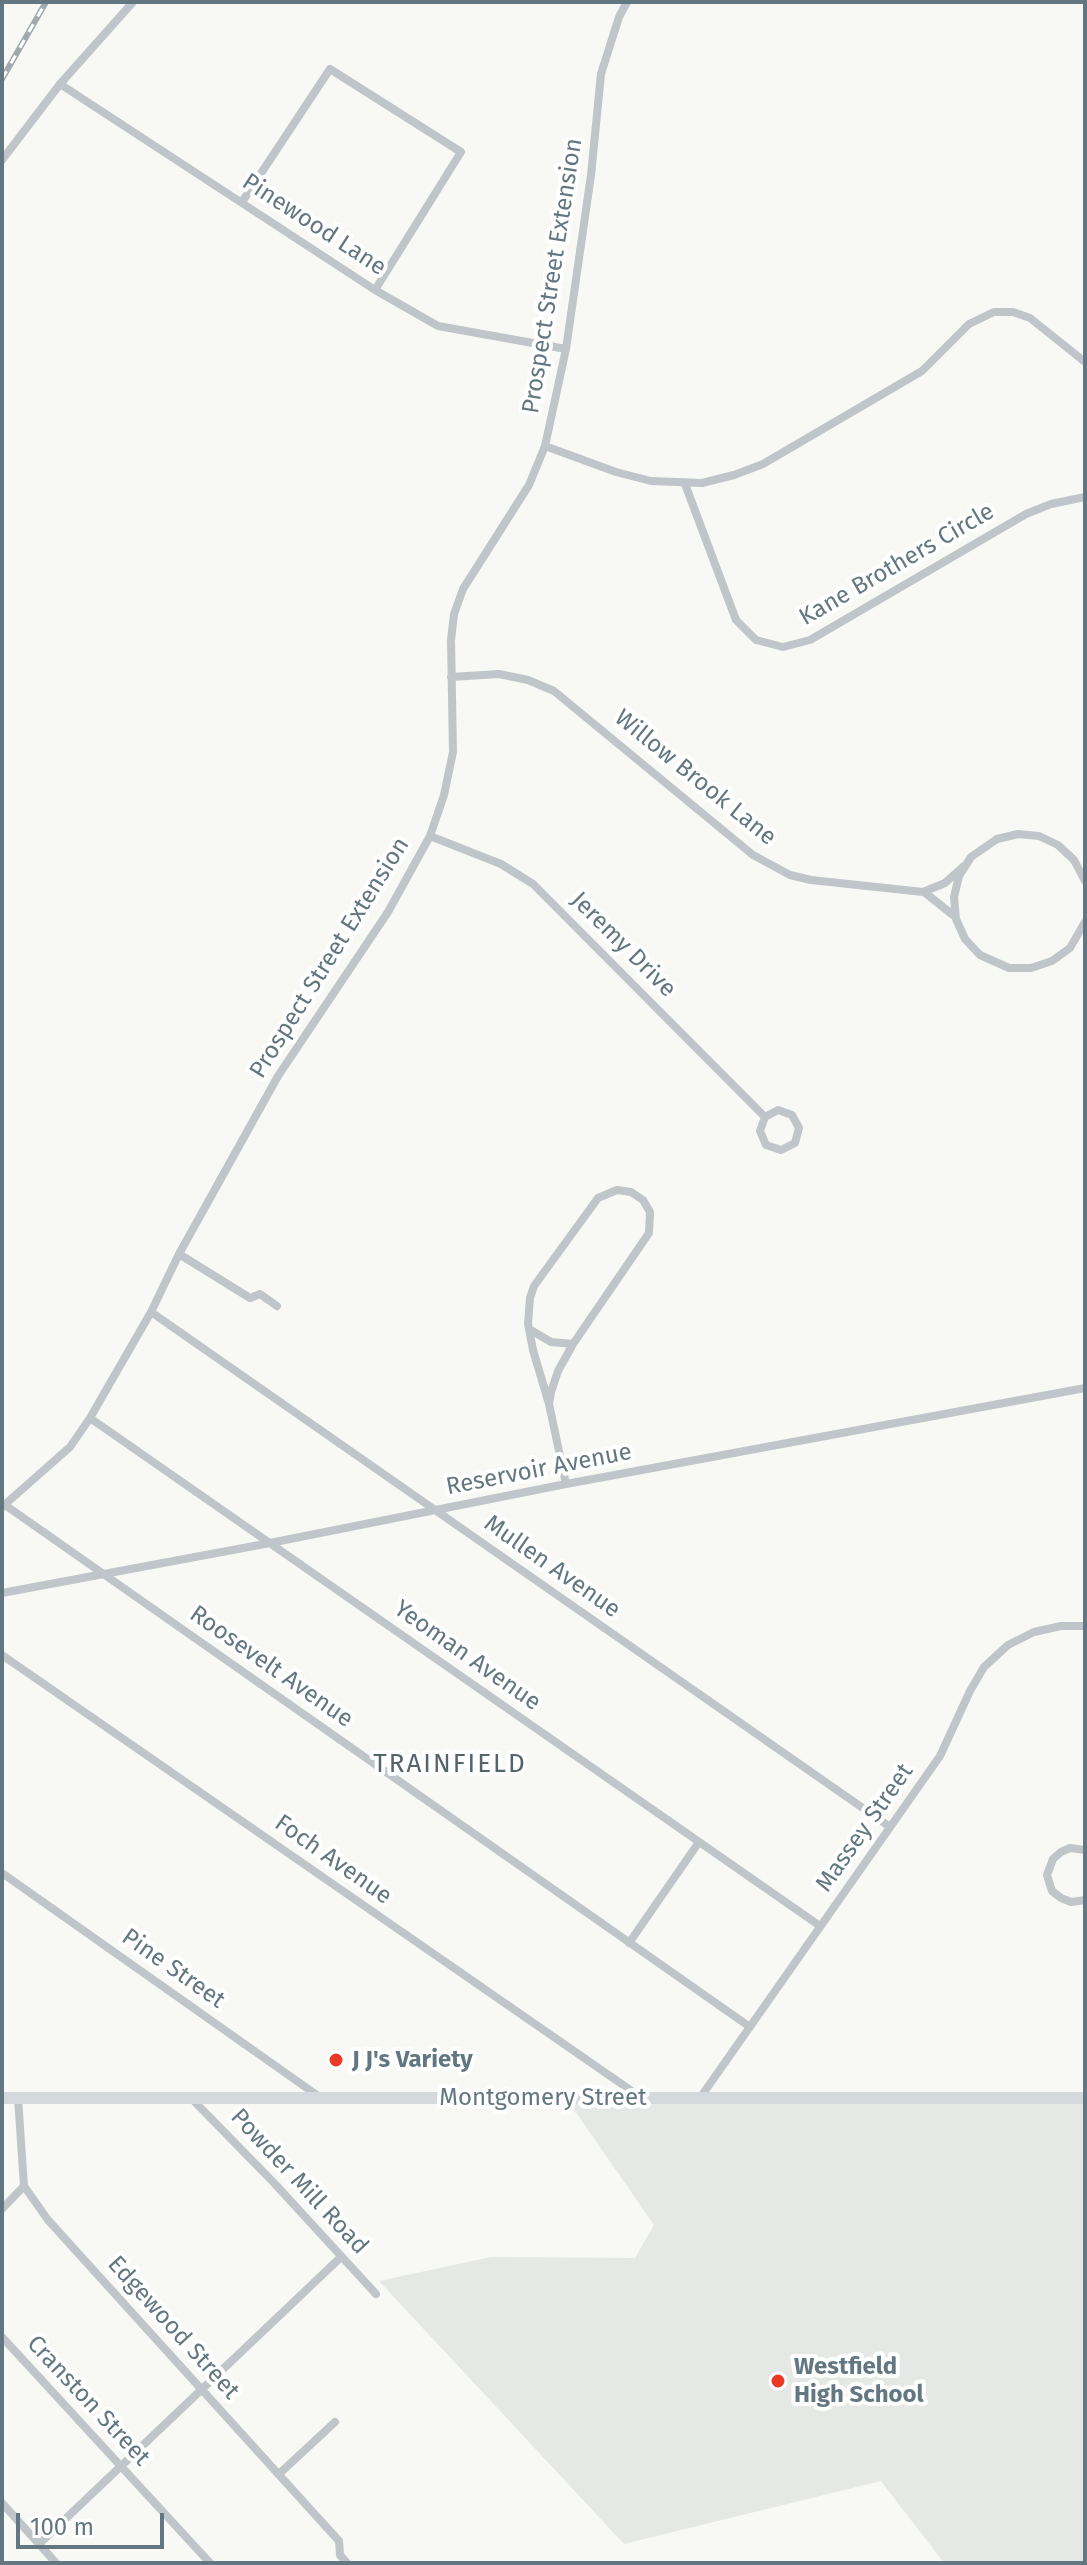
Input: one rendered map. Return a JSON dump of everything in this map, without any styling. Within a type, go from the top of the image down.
[{"type":"main road","name":"Montgomery Street","points":[[2,2098],[1085,2098]]},
{"type":"street","points":[[2,160],[60,84],[133,2]]},
{"type":"street","name":"Prospect Street Extension","points":[[4,1506],[70,1447],[90,1418],[278,1076],[388,912],[430,836],[444,795],[453,752],[452,628],[458,600],[529,485],[545,446],[566,349],[591,175],[601,74],[619,17],[627,2]]},
{"type":"street","points":[[242,202],[330,69],[461,152],[375,290]]},
{"type":"street","name":"Pinewood Lane","points":[[60,84],[375,290],[438,326],[566,349]]},
{"type":"street","points":[[545,446],[633,477],[685,484],[734,475],[778,456],[922,371],[969,324],[985,315],[1003,311],[1030,318],[1085,362]]},
{"type":"street","name":"Kane Brothers Circle","points":[[685,484],[736,620],[756,640],[783,647],[810,640],[1026,514],[1051,504],[1085,497]]},
{"type":"street","name":"Willow Brook Lane","points":[[451,677],[499,674],[528,680],[554,691],[753,855],[781,871],[811,880],[923,892]]},
{"type":"street","points":[[923,892],[945,883],[978,849],[997,839],[1028,834],[1049,840],[1067,852],[1080,868],[1085,881]]},
{"type":"street","name":"Jeremy Drive","points":[[430,836],[501,864],[533,884],[765,1117]]},
{"type":"street","points":[[964,866],[954,897],[956,919],[965,939],[980,955],[999,965],[1020,969],[1042,965],[1061,955],[1076,940],[1085,922]]},
{"type":"street","points":[[923,892],[938,901],[956,919]]},
{"type":"street","name":"Jeremy Drive","points":[[778,1110],[792,1115],[799,1128],[795,1143],[781,1150],[766,1145],[760,1131],[765,1117],[778,1110]]},
{"type":"street","points":[[549,1404],[558,1371],[573,1344],[649,1233],[650,1212],[643,1200],[631,1192],[610,1191],[594,1203],[534,1286],[528,1311],[529,1328],[566,1484]]},
{"type":"street","points":[[179,1254],[250,1298],[260,1294],[277,1306]]},
{"type":"street","name":"Mullen Avenue","points":[[151,1312],[890,1827]]},
{"type":"street","points":[[529,1328],[551,1342],[573,1344]]},
{"type":"street","name":"Reservoir Avenue","points":[[2,1593],[1085,1388]]},
{"type":"street","name":"Yeoman Avenue","points":[[90,1418],[820,1926]]},
{"type":"street","name":"Roosevelt Avenue","points":[[4,1506],[750,2027]]},
{"type":"street","name":"Massey Street","points":[[700,2098],[940,1756],[976,1679],[1008,1645],[1034,1632],[1061,1626],[1085,1626]]},
{"type":"street","name":"Foch Avenue","points":[[2,1655],[642,2098]]},
{"type":"street","points":[[629,1943],[699,1842]]},
{"type":"street","points":[[1085,1850],[1076,1848],[1061,1852],[1053,1859],[1047,1875],[1052,1891],[1061,1898],[1071,1902],[1085,1900]]},
{"type":"street","name":"Pine Street","points":[[2,1873],[321,2098]]},
{"type":"street","points":[[2,2209],[24,2186],[18,2098]]},
{"type":"street","name":"Powder Mill Road","points":[[192,2099],[376,2294]]},
{"type":"street","name":"Edgewood Street","points":[[24,2186],[48,2220],[339,2541],[340,2555],[347,2563]]},
{"type":"street","points":[[39,2544],[341,2257]]},
{"type":"street","name":"Cranston Street","points":[[2,2337],[210,2563]]},
{"type":"street","points":[[279,2474],[335,2422]]},
{"type":"street","points":[[2,2503],[56,2563]]},
{"type":"shaded area","name":"Westfield High School","points":[[566,2098],[1085,2098],[1085,2563],[944,2563],[881,2481],[624,2544],[379,2281],[491,2257],[635,2258],[654,2225]]},
{"type":"railway","points":[[2,79],[46,2]]},
{"type":"place","name":"J J's Variety","points":[[336,2060]]},
{"type":"place","name":"Westfield High School","points":[[778,2381]]},
{"type":"district","name":"TRAINFIELD","points":[[450,1765]]}]
